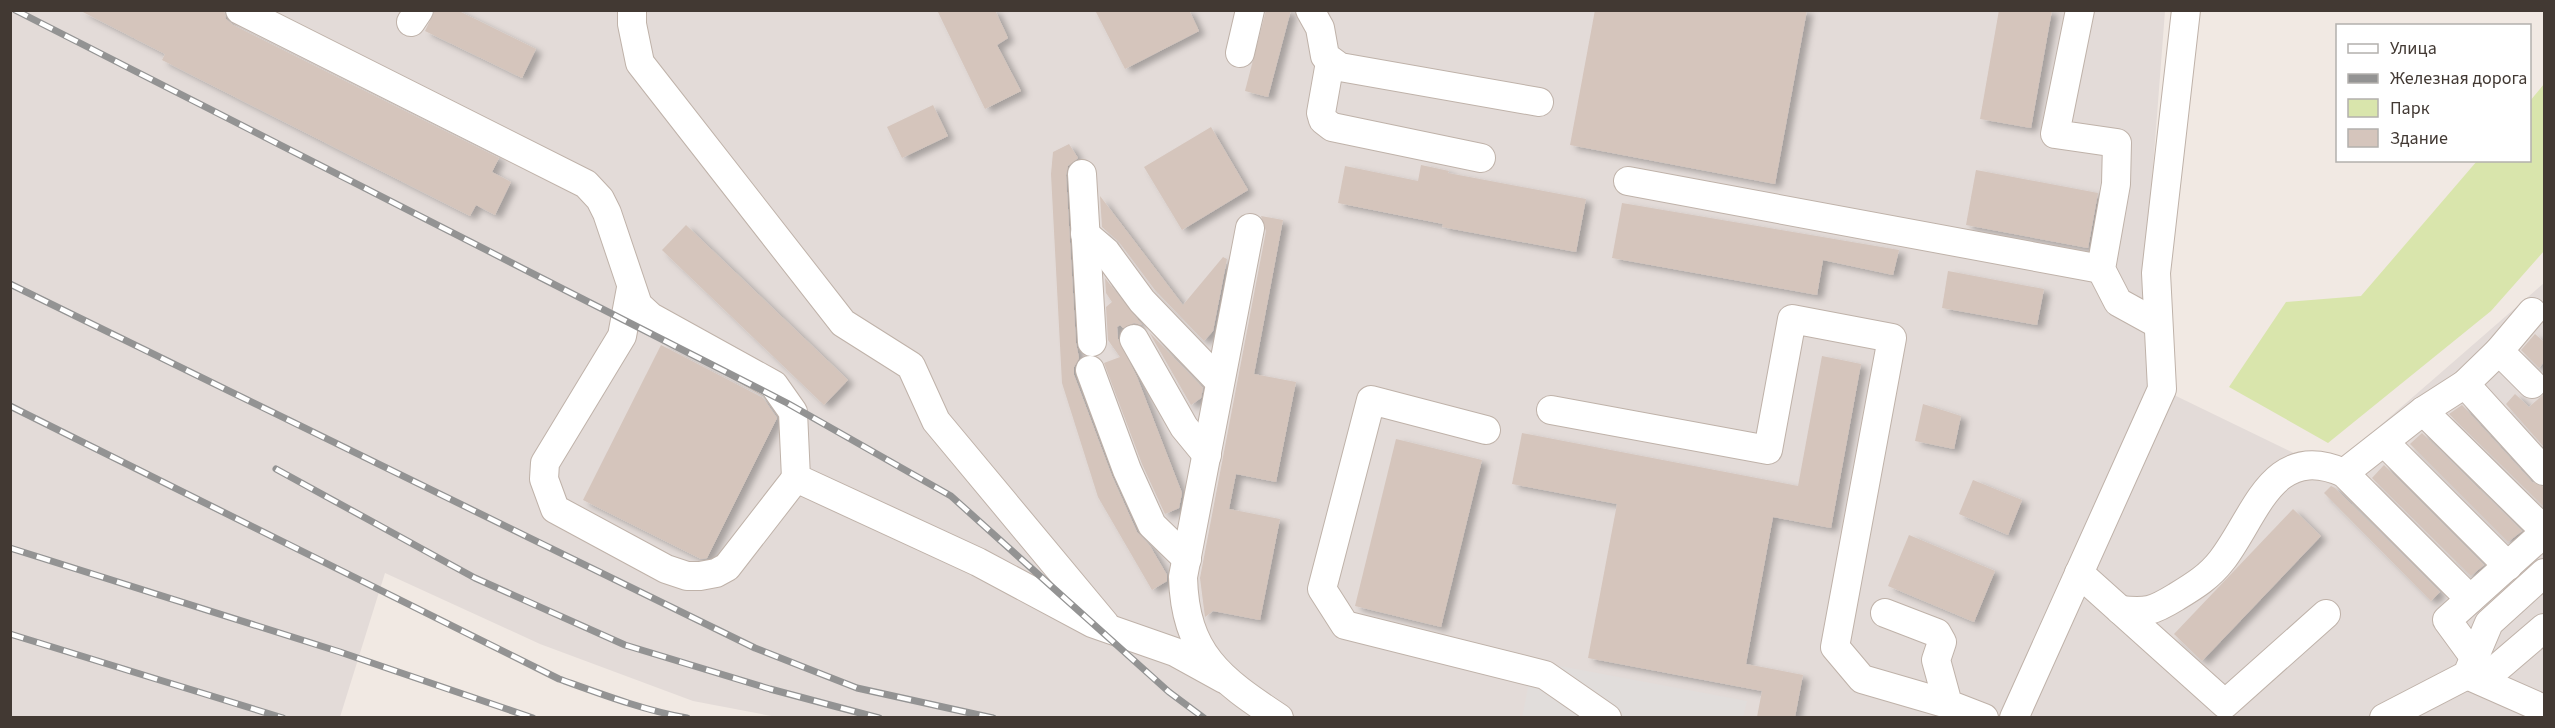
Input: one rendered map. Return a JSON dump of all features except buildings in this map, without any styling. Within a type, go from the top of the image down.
[{"type":"street","points":[[240,10],[586,184],[600,199],[607,213],[638,305],[651,317],[774,385],[793,412],[796,478],[727,567],[716,573],[687,576],[666,569],[555,509],[544,479],[545,463],[622,336],[632,288]]},
{"type":"street","points":[[632,10],[632,24],[640,63],[843,323],[911,366],[936,421],[1108,628]]},
{"type":"street","points":[[1240,53],[1250,10]]},
{"type":"street","points":[[1310,10],[1320,28],[1325,56],[1330,62],[1340,67],[1539,102]]},
{"type":"street","points":[[2080,10],[2055,134],[2116,143],[2116,184],[2101,269],[2118,302],[2158,324]]},
{"type":"street","points":[[2022,713],[2079,573],[2162,389],[2156,273],[2186,10]]},
{"type":"street","points":[[1330,62],[1321,113],[1323,120],[1332,127],[1481,158]]},
{"type":"street","points":[[1083,174],[1091,356],[1127,470],[1152,525],[1185,568]]},
{"type":"street","points":[[1628,181],[2101,269]]},
{"type":"street","points":[[1224,679],[1203,654],[1188,625],[1184,607],[1185,568],[1250,228]]},
{"type":"street","points":[[1085,234],[1106,252],[1142,301],[1220,381]]},
{"type":"street","points":[[2344,472],[2423,411],[2465,384],[2499,351],[2532,312]]},
{"type":"street","points":[[1551,410],[1768,450],[1792,319],[1892,338],[1835,648],[1862,679],[1984,717]]},
{"type":"street","points":[[1134,339],[1184,427],[1207,454]]},
{"type":"street","points":[[2499,351],[2532,384]]},
{"type":"street","points":[[2465,384],[2544,471]]},
{"type":"street","points":[[1486,430],[1371,399],[1322,589],[1345,625],[1545,675],[1607,717]]},
{"type":"street","points":[[2423,411],[2544,531],[2447,620],[2474,671],[2544,709]]},
{"type":"street","points":[[2385,442],[2508,566]]},
{"type":"street","points":[[2120,610],[2145,613],[2207,578],[2224,558],[2271,482],[2284,472],[2306,465],[2324,464],[2344,472],[2470,599]]},
{"type":"street","points":[[796,478],[978,562],[1050,602],[1108,628],[1175,652],[1224,679],[1279,717]]},
{"type":"street","points":[[2079,573],[2120,610],[2216,711],[2326,614]]},
{"type":"street","points":[[2474,671],[2489,623],[2544,573]]},
{"type":"street","points":[[1885,613],[1937,633],[1940,637],[1942,642],[1936,660],[1948,704]]},
{"type":"street","points":[[2384,717],[2474,671],[2544,628]]},
{"type":"shaded area","points":[[10,11],[2165,11],[2145,272],[2150,386],[2000,717],[777,717],[693,701],[540,644],[385,573],[340,717],[11,717]]},
{"type":"shaded area","points":[[2544,283],[2544,717],[2028,718],[2174,395],[2329,470]]},
{"type":"shaded area","points":[[1533,661],[1747,701],[1743,717],[1522,718]]},
{"type":"green space","points":[[2544,84],[2544,251],[2491,311],[2328,443],[2229,387],[2286,302],[2361,296],[2476,162],[2531,162],[2531,100]]},
{"type":"railway","points":[[15,10],[787,403],[951,496],[1169,692],[1204,718]]},
{"type":"railway","points":[[10,284],[755,648],[857,688],[993,718]]},
{"type":"railway","points":[[10,406],[559,679],[638,706],[687,718]]},
{"type":"railway","points":[[276,469],[475,578],[625,645],[770,689],[879,718]]},
{"type":"railway","points":[[10,548],[340,652],[533,718]]},
{"type":"railway","points":[[10,634],[283,718]]}]
